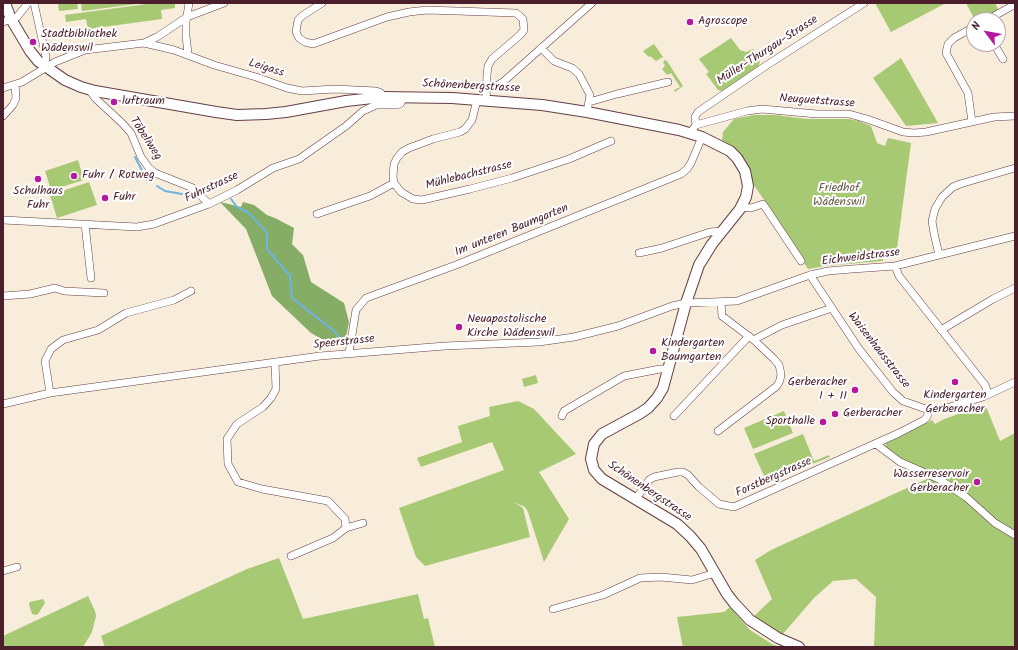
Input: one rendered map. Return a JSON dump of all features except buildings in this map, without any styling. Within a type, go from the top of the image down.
[{"type":"street","name":"Schönenbergstrasse","points":[[6,3],[7,21],[38,61],[65,80],[89,89],[216,112],[244,115],[286,112],[346,101],[382,97],[481,100],[588,107],[693,129],[702,137],[730,151],[743,166],[747,177],[748,186],[746,197],[742,207],[702,258],[686,303],[663,388],[653,404],[639,414],[602,434],[594,444],[592,451],[592,465],[599,477],[684,530],[696,542],[734,603],[750,620],[778,638],[799,647]]},
{"type":"street","points":[[7,21],[17,17],[28,3]]},
{"type":"street","points":[[34,3],[46,57],[45,67]]},
{"type":"street","points":[[188,54],[186,36],[189,3]]},
{"type":"street","points":[[3,88],[22,82],[45,67],[85,50],[144,43],[157,37],[187,16],[224,3]]},
{"type":"street","points":[[317,214],[370,196],[394,183],[392,177],[394,164],[402,152],[419,144],[460,132],[465,129],[472,120],[487,87],[488,66],[492,59],[524,30],[523,19],[516,13],[426,10],[387,17],[313,44],[305,42],[299,38],[296,32],[298,20],[322,3]]},
{"type":"street","points":[[487,87],[495,87],[503,82],[592,3]]},
{"type":"street","name":"Müller-Thurgau-Strasse","points":[[693,129],[695,117],[698,112],[773,61],[864,3]]},
{"type":"street","points":[[1001,12],[1012,6],[1015,6]]},
{"type":"street","points":[[966,31],[954,38],[948,44],[946,53],[968,93],[972,122]]},
{"type":"street","name":"Leigass","points":[[144,43],[188,54],[214,65],[287,88],[302,91],[335,89],[376,90],[381,93],[382,97]]},
{"type":"street","points":[[541,48],[554,61],[572,68],[579,74],[590,95],[588,107]]},
{"type":"street","points":[[999,52],[1003,59]]},
{"type":"street","points":[[588,107],[617,94],[668,82]]},
{"type":"street","points":[[3,116],[13,105],[16,98],[15,85]]},
{"type":"street","name":"Töbeliweg","points":[[89,89],[95,98],[122,123],[130,133],[141,157],[149,168],[155,173],[193,188],[209,204]]},
{"type":"street","name":"Fuhrstrasse","points":[[3,220],[137,227],[148,225],[209,204],[237,190],[273,168],[299,159],[346,126],[363,110],[376,106],[397,105],[401,102],[403,97]]},
{"type":"street","name":"Neuguetstrasse","points":[[693,129],[747,111],[762,109],[816,114],[849,114],[903,132],[914,133],[926,132],[994,117],[1015,116]]},
{"type":"street","name":"Im unteren Baumgarten","points":[[348,353],[356,310],[366,298],[456,265],[681,174],[691,163],[702,137]]},
{"type":"street","name":"Mühlebachstrasse","points":[[394,183],[406,196],[413,199],[422,200],[512,178],[569,160],[611,141]]},
{"type":"street","points":[[940,255],[932,221],[935,209],[942,197],[953,187],[960,184],[1015,168]]},
{"type":"street","points":[[742,207],[751,208],[763,204],[801,261]]},
{"type":"street","points":[[85,224],[91,278]]},
{"type":"street","points":[[639,253],[662,248],[710,232],[722,231]]},
{"type":"street","name":"Eichweidstrasse","points":[[686,303],[737,301],[810,275],[846,269],[895,266],[1015,236]]},
{"type":"street","points":[[895,266],[899,276],[985,385],[988,393]]},
{"type":"street","name":"Waisenhausstrasse","points":[[810,275],[859,349],[893,392],[903,401],[929,410],[943,409],[983,397],[988,393],[1015,382]]},
{"type":"street","points":[[3,296],[30,294],[55,288],[64,291],[104,293]]},
{"type":"street","points":[[941,330],[993,299],[1015,288]]},
{"type":"street","points":[[50,393],[45,361],[51,349],[63,340],[98,330],[126,313],[174,300],[191,291]]},
{"type":"street","points":[[718,431],[777,386],[780,380],[781,371],[779,365],[774,359],[752,338],[722,316],[721,302]]},
{"type":"street","name":"Speerstrasse","points":[[4,402],[50,393],[348,353],[532,342],[574,337],[618,326],[665,308],[686,303]]},
{"type":"street","points":[[674,416],[752,338],[757,338],[782,325],[832,308]]},
{"type":"street","points":[[275,362],[276,389],[271,398],[263,407],[237,424],[227,439],[228,464],[238,482],[262,489],[328,501],[344,519],[346,528]]},
{"type":"street","points":[[562,416],[564,411],[624,376],[660,369],[669,369]]},
{"type":"street","name":"Forstbergstrasse","points":[[635,500],[654,477],[683,472],[719,504],[734,508],[899,433],[924,420],[927,417],[929,410]]},
{"type":"street","points":[[876,444],[900,462],[939,478],[966,497],[995,523],[1015,535]]},
{"type":"street","points":[[291,556],[333,538],[346,528],[363,523]]},
{"type":"street","points":[[3,571],[17,567]]},
{"type":"street","points":[[553,609],[603,595],[640,578],[661,577],[692,580],[715,573]]},
{"type":"green space","points":[[58,3],[77,3],[78,9],[59,11]]},
{"type":"green space","points":[[81,3],[144,3],[82,11]]},
{"type":"green space","points":[[154,3],[175,3],[175,8],[161,10],[162,19],[88,29],[86,19],[66,22],[65,15]]},
{"type":"green space","points":[[875,3],[946,3],[891,32]]},
{"type":"green space","points":[[966,3],[995,3],[999,11],[997,12],[971,12]]},
{"type":"green space","points":[[731,38],[740,50],[746,52],[753,49],[760,61],[758,67],[722,91],[718,90],[706,74],[709,72],[699,59]]},
{"type":"green space","points":[[654,44],[663,57],[656,61],[643,51]]},
{"type":"green space","points":[[901,58],[938,123],[906,126],[873,78]]},
{"type":"green space","points":[[665,60],[683,86],[675,92],[674,90],[680,87],[671,73],[667,75],[662,69],[665,66],[663,62]]},
{"type":"green space","name":"Friedhof Wädenswil","points":[[754,115],[775,115],[807,119],[848,119],[859,121],[871,126],[877,143],[885,146],[888,138],[911,143],[896,256],[883,258],[883,261],[808,269],[753,184],[748,165],[744,158],[734,147],[722,140],[723,132],[734,119]]},
{"type":"green space","points":[[78,160],[84,180],[51,190],[45,171]]},
{"type":"green space","points":[[89,182],[97,205],[57,218],[50,195]]},
{"type":"green space","points":[[220,202],[241,207],[243,202],[254,205],[267,215],[294,228],[292,244],[303,255],[311,282],[344,303],[349,322],[345,342],[334,346],[311,333],[272,296],[246,229]]},
{"type":"green space","points":[[536,375],[538,383],[524,387],[522,379]]},
{"type":"green space","points":[[518,401],[534,409],[576,454],[539,472],[569,519],[544,562],[528,512],[525,507],[514,502],[523,508],[530,537],[425,566],[416,557],[399,508],[504,470],[492,442],[421,467],[417,458],[462,442],[458,426],[490,416],[489,407]]},
{"type":"green space","points":[[985,404],[1000,441],[1015,433],[1015,647],[874,647],[876,597],[856,579],[833,581],[814,598],[782,635],[754,616],[772,599],[755,560],[771,550],[929,478],[885,448],[886,443],[932,420],[935,424]]},
{"type":"green space","points":[[784,411],[793,433],[753,449],[744,428]]},
{"type":"green space","points":[[803,434],[814,461],[829,455],[830,457],[767,482],[754,454]]},
{"type":"green space","points":[[279,558],[303,619],[418,594],[424,619],[428,618],[435,647],[105,647],[101,636],[247,569]]},
{"type":"green space","points":[[88,596],[96,616],[92,632],[83,647],[3,647],[3,636]]},
{"type":"green space","points":[[43,599],[45,603],[38,614],[32,614],[29,604],[30,602]]},
{"type":"green space","points":[[730,607],[750,630],[772,644],[780,647],[683,647],[677,617],[724,612]]},
{"type":"waterway","points":[[135,157],[147,180]]},
{"type":"waterway","points":[[157,186],[165,191],[182,194]]},
{"type":"waterway","points":[[231,199],[237,207],[249,213],[267,233],[267,249],[290,276],[292,298],[334,331],[342,341]]},
{"type":"place","name":"Agroscope","points":[[690,22]]},
{"type":"place","name":"Stadtbibliothek Wädenswil","points":[[33,42]]},
{"type":"place","name":"luftraum","points":[[114,102]]},
{"type":"place","name":"Fuhr / Rotweg","points":[[74,176]]},
{"type":"place","name":"Schulhaus Fuhr","points":[[38,179]]},
{"type":"place","name":"Fuhr","points":[[105,198]]},
{"type":"place","name":"Neuapostolische Kirche Wädenswil","points":[[459,327]]},
{"type":"place","name":"Kindergarten Baumgarten","points":[[653,351]]},
{"type":"place","name":"Kindergarten Gerberacher","points":[[955,382]]},
{"type":"place","name":"Gerberacher I + II","points":[[855,390]]},
{"type":"place","name":"Gerberacher","points":[[835,414]]},
{"type":"place","name":"Sporthalle","points":[[823,422]]},
{"type":"place","name":"Wasserreservoir Gerberacher","points":[[977,482]]}]
